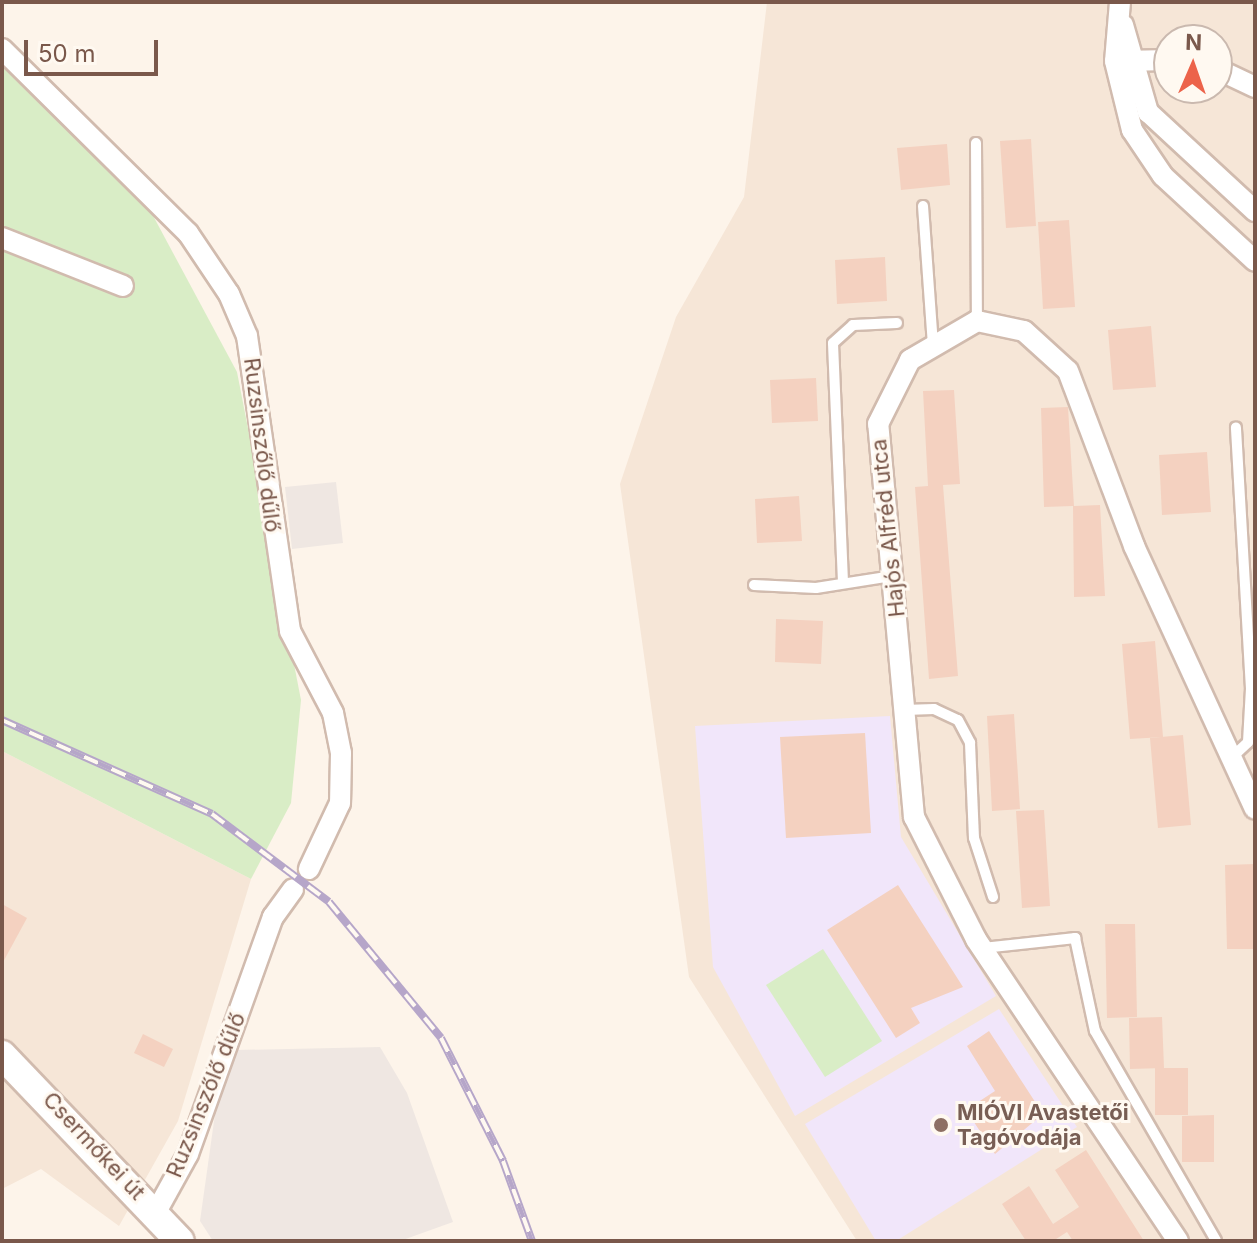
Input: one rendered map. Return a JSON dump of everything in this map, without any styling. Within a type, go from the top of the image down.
[{"type":"main road","name":"Csermőkei út","points":[[2,1055],[156,1212],[180,1241]]},
{"type":"street","points":[[1121,12],[1125,61],[1120,105],[1163,176],[1255,261]]},
{"type":"street","name":"Ruzsinszőlő dűlő","points":[[2,49],[188,233],[229,294],[247,336],[290,631],[333,713],[341,753],[340,803],[309,869]]},
{"type":"street","points":[[1125,61],[1153,60]]},
{"type":"street","points":[[1125,61],[1148,112],[1255,211]]},
{"type":"street","points":[[1233,77],[1255,87]]},
{"type":"street","points":[[2,238],[123,286]]},
{"type":"street","points":[[977,321],[1024,331],[1068,371],[1134,546],[1229,760],[1255,809]]},
{"type":"street","name":"Hajós Alfréd utca","points":[[977,321],[910,360],[878,424],[914,817],[983,948],[1178,1241]]},
{"type":"street","name":"Ruzsinszőlő dűlő","points":[[156,1212],[188,1154],[273,917],[293,889]]},
{"type":"lane","points":[[976,143],[977,321]]},
{"type":"lane","points":[[923,206],[933,345]]},
{"type":"lane","points":[[843,582],[833,343],[853,325],[897,323]]},
{"type":"lane","points":[[1229,760],[1248,742],[1251,689],[1236,427]]},
{"type":"lane","points":[[754,585],[843,582],[893,576]]},
{"type":"lane","points":[[904,710],[934,709],[958,720],[970,743],[974,838],[993,897]]},
{"type":"lane","points":[[983,948],[1075,938],[1095,1031],[1216,1241]]},
{"type":"shaded area","points":[[767,2],[1255,2],[1255,1241],[857,1241],[689,977],[620,484],[676,317],[744,197]]},
{"type":"shaded area","points":[[336,482],[343,543],[292,549],[285,487]]},
{"type":"shaded area","points":[[890,716],[901,837],[996,996],[795,1116],[713,967],[695,726]]},
{"type":"shaded area","points":[[2,751],[251,879],[178,1121],[119,1226],[41,1169],[2,1189]]},
{"type":"shaded area","name":"MIÓVI Avastetői Tagóvodája","points":[[999,1009],[1077,1127],[896,1241],[876,1241],[805,1124]]},
{"type":"shaded area","points":[[380,1047],[407,1093],[453,1222],[400,1241],[213,1241],[200,1221],[216,1107],[236,1050]]},
{"type":"green space","points":[[2,57],[136,184],[237,372],[301,700],[291,803],[251,879],[2,751]]},
{"type":"green space","points":[[823,949],[882,1041],[825,1077],[766,985]]},
{"type":"building","points":[[1031,139],[1036,226],[1006,228],[1000,141]]},
{"type":"building","points":[[947,144],[950,185],[901,190],[897,148]]},
{"type":"building","points":[[1069,220],[1075,307],[1043,309],[1038,222]]},
{"type":"building","points":[[885,257],[887,301],[837,304],[835,260]]},
{"type":"building","points":[[1151,326],[1156,387],[1113,390],[1108,330]]},
{"type":"building","points":[[816,378],[818,421],[772,423],[770,380]]},
{"type":"building","points":[[954,390],[960,484],[943,485],[958,676],[929,679],[915,487],[928,486],[923,391]]},
{"type":"building","points":[[1068,407],[1074,506],[1100,505],[1105,596],[1074,597],[1073,506],[1044,507],[1041,408]]},
{"type":"building","points":[[1207,452],[1211,512],[1162,515],[1159,455]]},
{"type":"building","points":[[799,496],[802,541],[757,543],[755,499]]},
{"type":"building","points":[[776,619],[823,621],[821,664],[775,662]]},
{"type":"building","points":[[1155,641],[1163,737],[1130,739],[1122,644]]},
{"type":"building","points":[[1014,714],[1020,809],[992,811],[987,716]]},
{"type":"building","points":[[865,733],[871,833],[786,838],[780,737]]},
{"type":"building","points":[[1183,735],[1191,825],[1158,828],[1150,738]]},
{"type":"building","points":[[1044,810],[1050,906],[1022,908],[1016,811]]},
{"type":"building","points":[[1255,864],[1255,949],[1227,949],[1225,865]]},
{"type":"building","points":[[898,885],[963,987],[911,1008],[920,1023],[896,1038],[827,930]]},
{"type":"building","points":[[2,904],[27,918],[2,964]]},
{"type":"building","points":[[1105,924],[1135,924],[1137,1017],[1107,1018]]},
{"type":"building","points":[[1162,1017],[1164,1068],[1130,1069],[1129,1018]]},
{"type":"building","points":[[989,1031],[1043,1114],[995,1154],[966,1110],[995,1091],[967,1046]]},
{"type":"building","points":[[143,1034],[173,1049],[164,1067],[134,1053]]},
{"type":"building","points":[[1155,1068],[1188,1068],[1188,1115],[1155,1115]]},
{"type":"building","points":[[1214,1115],[1214,1162],[1182,1162],[1182,1116]]},
{"type":"building","points":[[1086,1150],[1144,1241],[1073,1241],[1067,1232],[1053,1241],[1026,1241],[1002,1204],[1029,1186],[1053,1224],[1079,1207],[1055,1170]]},
{"type":"railway","points":[[2,720],[212,814],[329,902],[441,1038],[503,1161],[532,1241]]},
{"type":"place","name":"MIÓVI Avastetői Tagóvodája","points":[[941,1125]]}]
